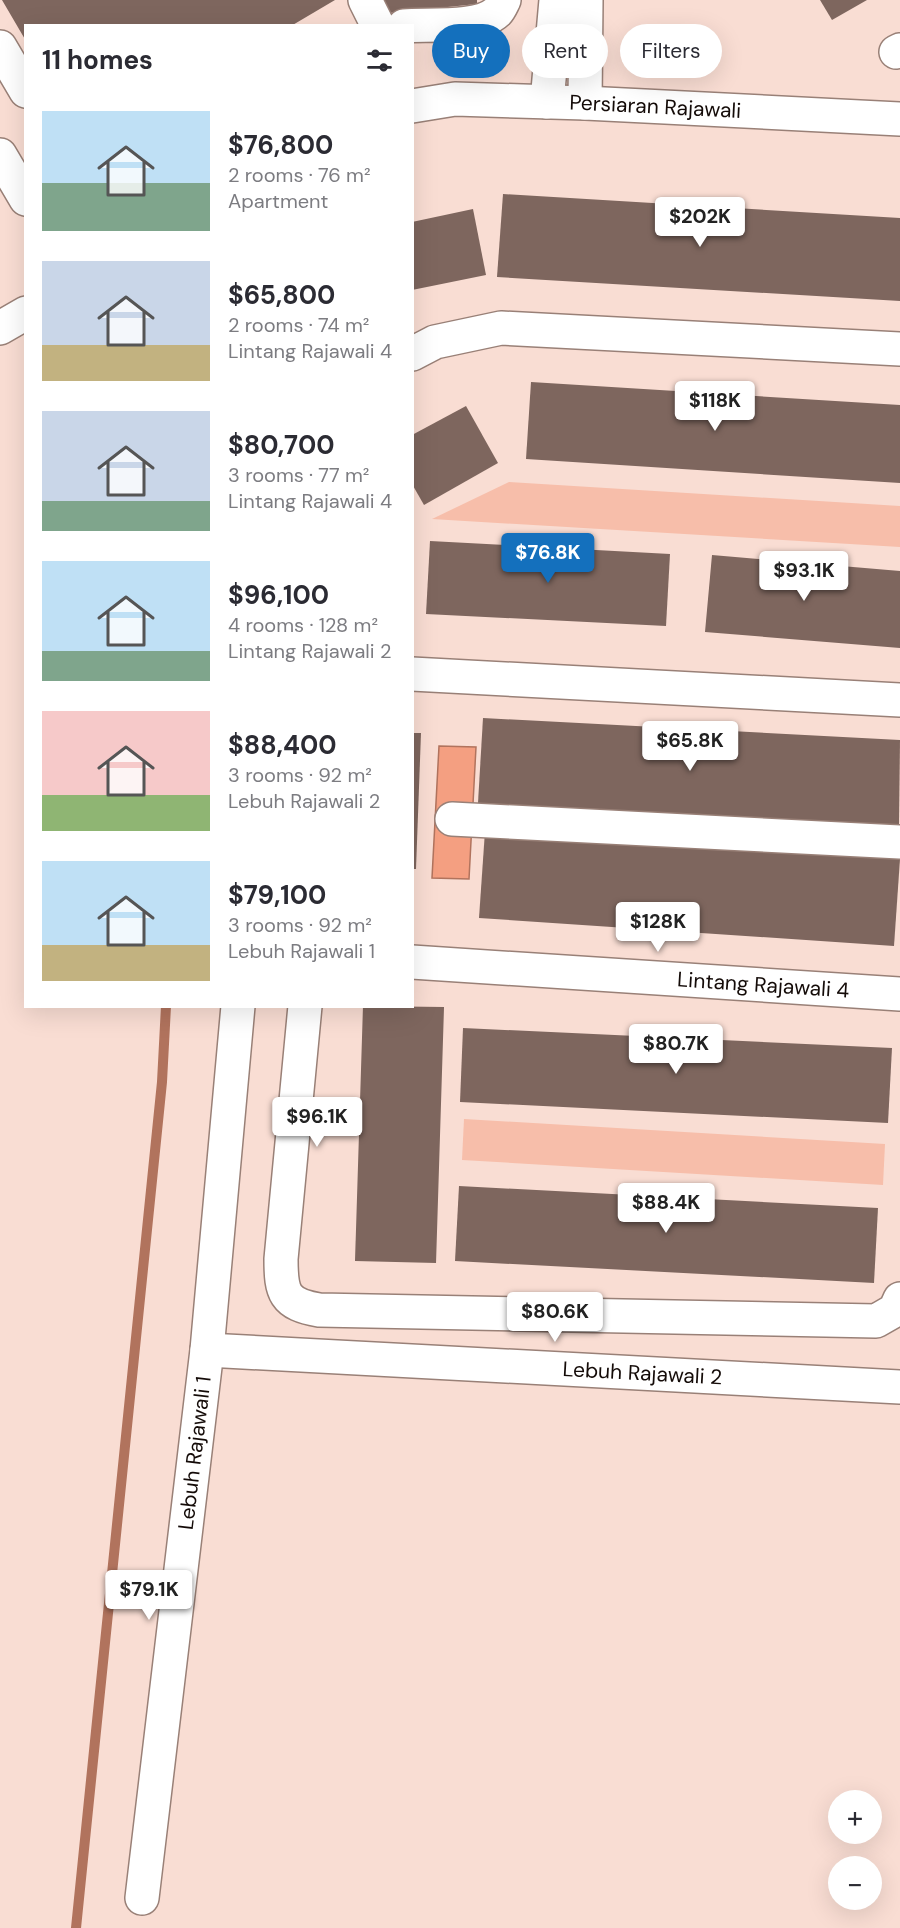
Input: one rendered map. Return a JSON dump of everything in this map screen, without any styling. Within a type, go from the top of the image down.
[{"type":"street","points":[[364,0],[377,24]]},
{"type":"street","points":[[414,25],[487,19],[499,11],[504,0]]},
{"type":"street","points":[[546,102],[556,0]]},
{"type":"street","points":[[585,103],[586,0]]},
{"type":"street","points":[[0,47],[24,88]]},
{"type":"street","name":"Persiaran Rajawali","points":[[414,106],[455,99],[585,103],[900,119]]},
{"type":"street","points":[[0,155],[24,196]]},
{"type":"street","points":[[0,328],[24,314]]},
{"type":"street","points":[[414,353],[435,342],[501,328],[900,349]]},
{"type":"street","points":[[414,674],[900,700]]},
{"type":"street","points":[[452,819],[900,842]]},
{"type":"street","name":"Lintang Rajawali 4","points":[[414,962],[900,994]]},
{"type":"street","name":"Lebuh Rajawali 1","points":[[142,1898],[207,1350],[238,1008]]},
{"type":"street","points":[[304,1008],[281,1259],[281,1280],[287,1296],[300,1306],[319,1310],[876,1321],[895,1310],[900,1299]]},
{"type":"street","name":"Lebuh Rajawali 2","points":[[207,1350],[900,1388]]},
{"type":"shaded area","points":[[509,482],[900,506],[900,547],[432,519]]},
{"type":"shaded area","points":[[439,746],[476,747],[469,879],[432,878]]},
{"type":"shaded area","points":[[464,1119],[885,1144],[883,1185],[462,1160]]},
{"type":"building","points":[[2,0],[335,0],[294,24],[24,24],[24,38]]},
{"type":"building","points":[[382,0],[477,0],[477,4],[389,13]]},
{"type":"building","points":[[820,0],[867,0],[832,20]]},
{"type":"building","points":[[503,194],[900,218],[900,301],[497,277]]},
{"type":"building","points":[[473,209],[486,275],[414,290],[414,222]]},
{"type":"building","points":[[531,382],[900,405],[900,483],[526,459]]},
{"type":"building","points":[[466,406],[498,463],[424,505],[414,488],[414,434]]},
{"type":"building","points":[[430,541],[670,554],[666,626],[426,614]]},
{"type":"building","points":[[712,555],[900,571],[900,648],[705,632]]},
{"type":"building","points":[[483,718],[900,740],[899,826],[478,803]]},
{"type":"building","points":[[414,733],[421,733],[416,869],[414,869]]},
{"type":"building","points":[[485,831],[900,859],[894,946],[479,918]]},
{"type":"building","points":[[444,1007],[436,1263],[355,1261],[363,1008]]},
{"type":"building","points":[[463,1028],[892,1048],[888,1123],[460,1102]]},
{"type":"building","points":[[459,1186],[878,1208],[874,1283],[455,1261]]},
{"type":"waterway","points":[[76,1928],[162,1082],[166,1008]]}]
